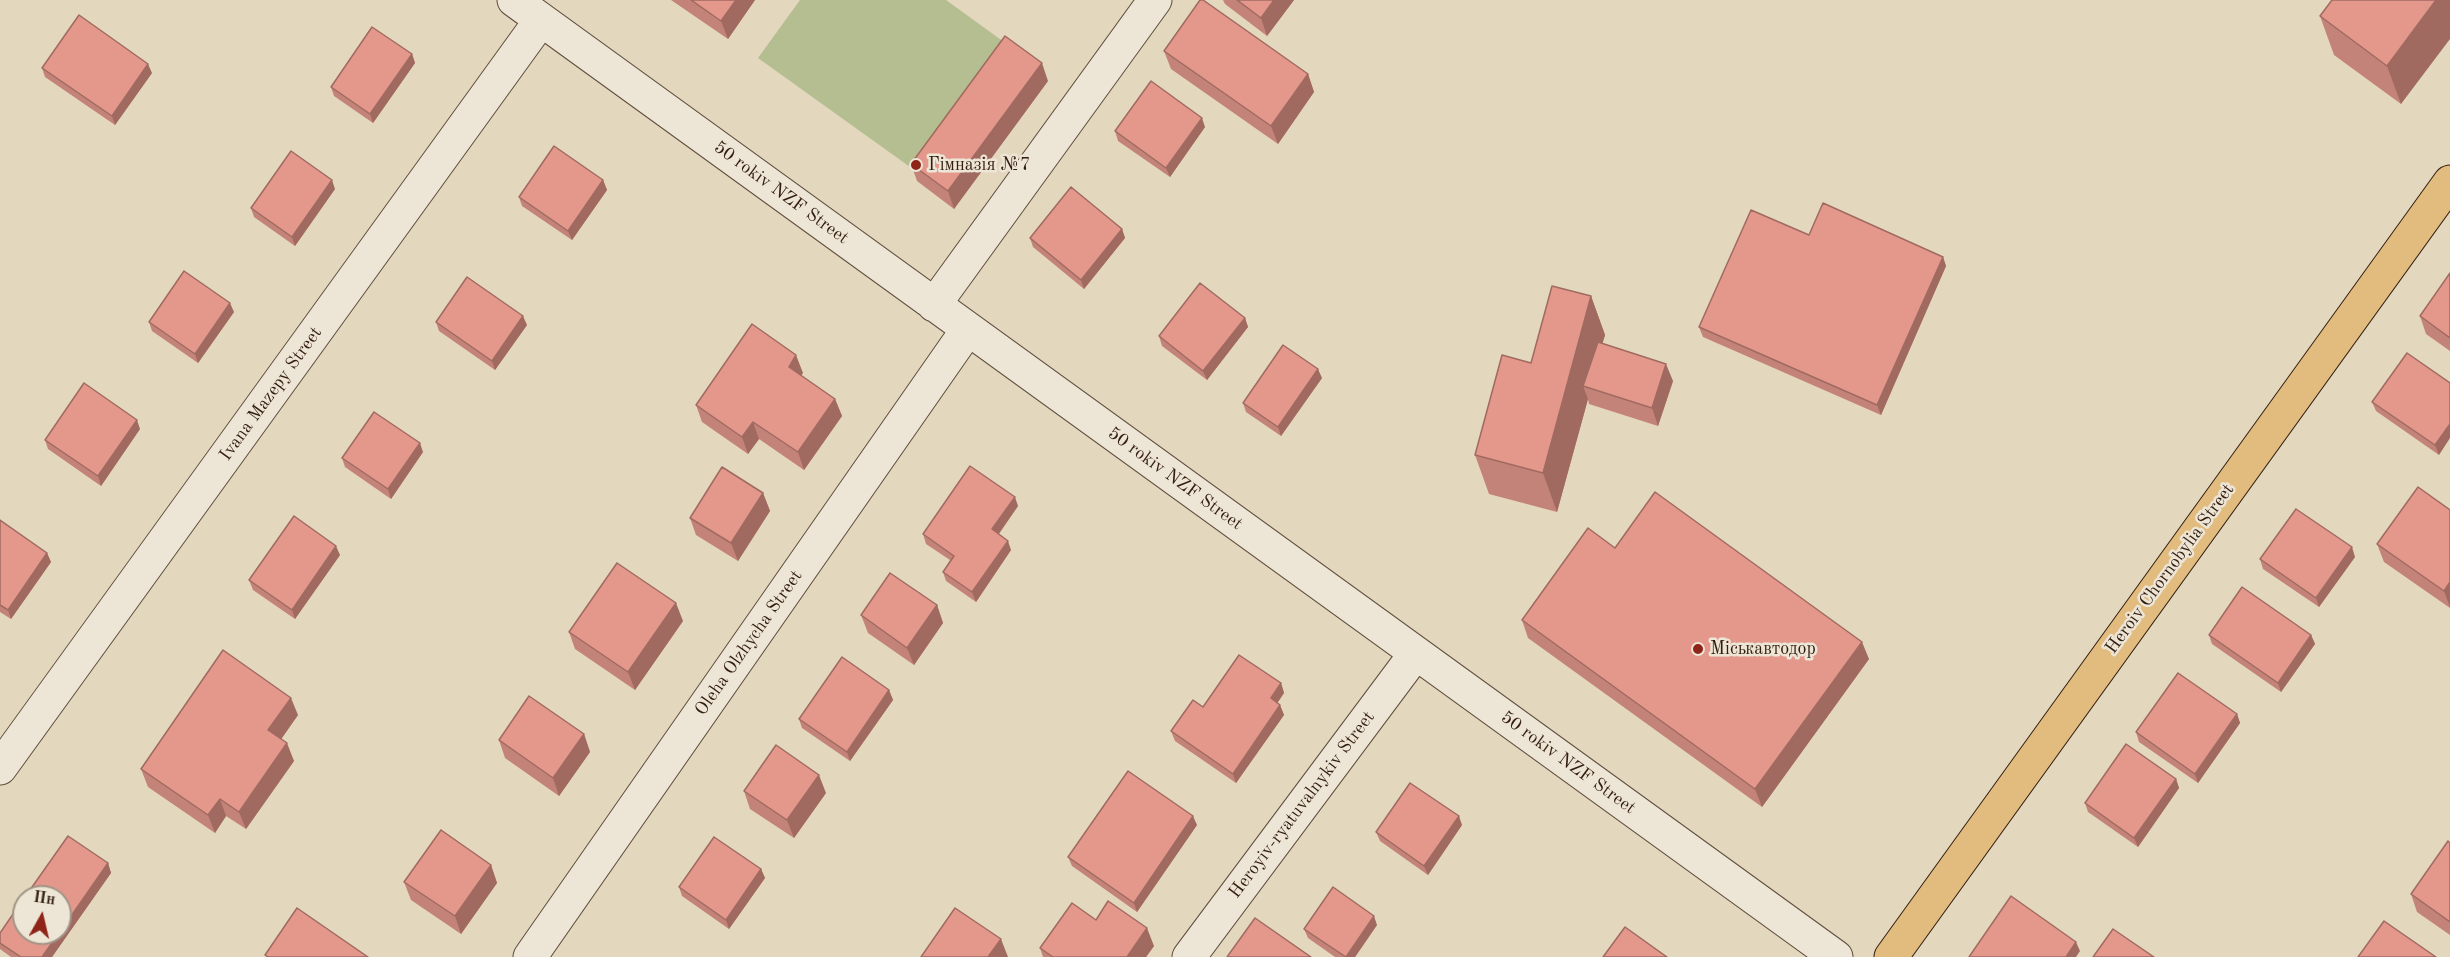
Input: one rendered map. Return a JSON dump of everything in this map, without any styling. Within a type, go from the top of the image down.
[{"type":"main road","name":"Heroiv Chornobylia Street","points":[[1891,957],[2450,182]]},
{"type":"street","name":"50 rokiv NZF Street","points":[[514,0],[1836,957]]},
{"type":"street","points":[[934,304],[1155,0]]},
{"type":"street","name":"Ivana Mazepy Street","points":[[0,768],[542,20]]},
{"type":"street","name":"Oleha Olzhycha Street","points":[[530,957],[968,329]]},
{"type":"street","name":"Heroyiv-ryatuvalnykiv Street","points":[[1189,957],[1416,653]]},
{"type":"green space","points":[[800,0],[946,0],[1004,42],[910,167],[758,58]]},
{"type":"building","points":[[691,0],[736,0],[721,21]]},
{"type":"building","points":[[1200,0],[1308,74],[1271,126],[1164,51]]},
{"type":"building","points":[[1237,0],[1274,0],[1261,18]]},
{"type":"building","points":[[2332,0],[2436,0],[2387,66],[2320,16]]},
{"type":"building","points":[[79,15],[148,64],[112,116],[42,68]]},
{"type":"building","points":[[372,27],[412,54],[370,114],[331,87]]},
{"type":"building","points":[[1005,36],[1042,63],[948,191],[911,164]]},
{"type":"building","points":[[1151,81],[1202,118],[1166,168],[1115,131]]},
{"type":"building","points":[[554,146],[603,180],[568,231],[519,197]]},
{"type":"building","points":[[291,151],[332,180],[292,237],[251,208]]},
{"type":"building","points":[[1071,187],[1122,229],[1081,280],[1030,238]]},
{"type":"building","points":[[1823,203],[1943,257],[1877,405],[1699,327],[1751,210],[1809,235]]},
{"type":"building","points":[[184,271],[230,303],[195,354],[149,322]]},
{"type":"building","points":[[2450,273],[2450,338],[2420,316]]},
{"type":"building","points":[[467,277],[523,316],[492,361],[436,322]]},
{"type":"building","points":[[1200,283],[1245,318],[1203,371],[1159,336]]},
{"type":"building","points":[[1552,286],[1591,296],[1543,473],[1475,455],[1502,355],[1531,363]]},
{"type":"building","points":[[752,324],[796,355],[789,367],[835,399],[798,452],[753,422],[742,437],[696,405]]},
{"type":"building","points":[[1598,342],[1666,364],[1652,408],[1583,386]]},
{"type":"building","points":[[1283,345],[1318,369],[1278,427],[1243,403]]},
{"type":"building","points":[[2407,353],[2450,383],[2450,424],[2435,445],[2372,402]]},
{"type":"building","points":[[84,383],[137,420],[98,476],[45,440]]},
{"type":"building","points":[[374,412],[420,443],[388,489],[342,458]]},
{"type":"building","points":[[970,466],[1015,497],[992,529],[1008,541],[972,592],[943,572],[954,556],[923,534]]},
{"type":"building","points":[[722,467],[763,493],[731,543],[690,518]]},
{"type":"building","points":[[2418,487],[2450,510],[2450,582],[2444,591],[2377,544]]},
{"type":"building","name":"Міськавтодор","points":[[1655,492],[1862,642],[1755,789],[1522,620],[1588,528],[1615,548]]},
{"type":"building","points":[[2296,509],[2352,547],[2316,598],[2260,559]]},
{"type":"building","points":[[294,516],[336,546],[292,610],[249,580]]},
{"type":"building","points":[[0,520],[47,553],[8,610],[0,605]]},
{"type":"building","points":[[617,563],[676,603],[628,672],[569,632]]},
{"type":"building","points":[[890,573],[937,605],[907,648],[861,615]]},
{"type":"building","points":[[2242,587],[2311,635],[2278,683],[2209,635]]},
{"type":"building","points":[[223,650],[291,698],[268,730],[287,743],[239,812],[220,799],[208,815],[141,769]]},
{"type":"building","points":[[1239,655],[1281,683],[1271,698],[1280,705],[1233,774],[1171,731],[1193,700],[1203,707]]},
{"type":"building","points":[[842,657],[889,690],[847,752],[799,719]]},
{"type":"building","points":[[2178,673],[2237,714],[2195,774],[2136,732]]},
{"type":"building","points":[[529,696],[584,734],[553,778],[499,740]]},
{"type":"building","points":[[2126,744],[2176,779],[2134,838],[2085,803]]},
{"type":"building","points":[[776,745],[819,775],[787,820],[744,791]]},
{"type":"building","points":[[1128,771],[1193,816],[1134,903],[1068,857]]},
{"type":"building","points":[[1410,783],[1459,816],[1424,866],[1376,832]]},
{"type":"building","points":[[441,830],[491,865],[455,916],[404,882]]},
{"type":"building","points":[[68,836],[108,863],[72,915],[72,885],[33,885]]},
{"type":"building","points":[[714,837],[761,869],[726,920],[679,887]]},
{"type":"building","points":[[2448,841],[2450,843],[2450,922],[2411,894]]},
{"type":"building","points":[[1333,887],[1374,916],[1346,957],[1304,929]]},
{"type":"building","points":[[2011,896],[2076,942],[2066,957],[1969,957]]},
{"type":"building","points":[[1108,901],[1147,928],[1127,957],[1053,957],[1040,948],[1072,903],[1096,920]]},
{"type":"building","points":[[297,908],[368,957],[268,957],[265,955]]},
{"type":"building","points":[[955,908],[1001,939],[988,957],[921,957]]},
{"type":"building","points":[[12,916],[12,945],[50,945],[42,957],[21,957],[0,943],[0,933]]},
{"type":"building","points":[[1255,918],[1311,957],[1227,957]]},
{"type":"building","points":[[2384,921],[2436,957],[2358,957]]},
{"type":"building","points":[[1625,927],[1667,957],[1603,957]]},
{"type":"building","points":[[2113,929],[2154,957],[2093,957]]},
{"type":"place","name":"Гімназія №7","points":[[916,165]]},
{"type":"place","name":"Міськавтодор","points":[[1698,649]]}]
